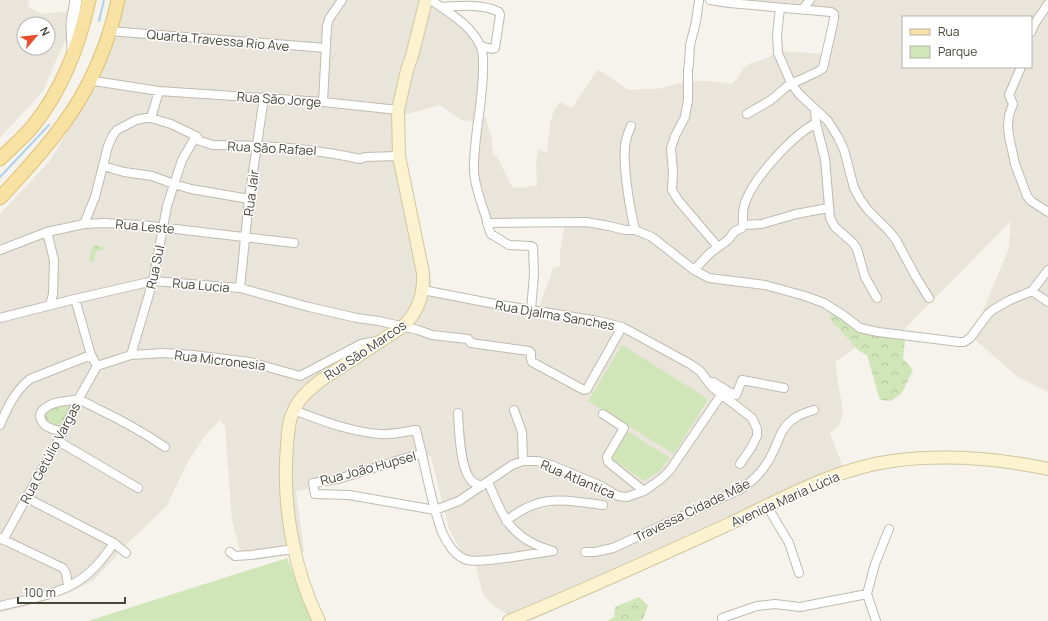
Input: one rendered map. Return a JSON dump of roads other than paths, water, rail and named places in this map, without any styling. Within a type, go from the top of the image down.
[{"type":"main road","points":[[0,159],[32,128],[56,94],[84,25],[89,0]]},
{"type":"main road","points":[[0,198],[37,158],[65,122],[89,82],[97,67],[118,0]]},
{"type":"main road","name":"Rua São Marcos","points":[[319,621],[300,574],[294,549],[285,485],[289,425],[293,410],[308,391],[320,381],[384,340],[409,321],[415,313],[423,290],[423,266],[399,156],[398,110],[426,0]]},
{"type":"main road","name":"Avenida Maria Lúcia","points":[[509,621],[538,610],[833,477],[870,465],[918,458],[973,458],[995,460],[1048,469]]},
{"type":"main road","name":"Avenida Maria Lúcia","points":[[521,621],[538,610]]},
{"type":"street","points":[[73,54],[72,23],[76,0]]},
{"type":"street","points":[[323,102],[327,26],[329,20],[342,0]]},
{"type":"street","points":[[431,0],[466,26],[481,46],[483,55],[482,90],[474,173],[476,184],[491,234],[495,238],[509,245],[533,247],[534,279],[531,310]]},
{"type":"street","points":[[699,0],[696,22],[690,45],[688,100],[685,117],[675,136],[671,148],[673,172],[672,190],[678,200],[718,247]]},
{"type":"street","points":[[710,0],[831,12],[834,14],[823,68],[820,71],[791,83],[771,100],[747,114]]},
{"type":"street","points":[[802,10],[810,0]]},
{"type":"street","points":[[1032,30],[1048,4]]},
{"type":"street","points":[[441,7],[463,6],[484,8],[499,12],[500,16],[494,48],[492,49],[481,46]]},
{"type":"street","points":[[780,8],[778,53],[791,83],[799,94],[815,109],[822,113],[838,136],[850,168],[854,188],[860,199],[868,210],[896,240],[929,298]]},
{"type":"street","name":"Quarta Travessa Rio Ave","points":[[109,31],[326,48]]},
{"type":"street","points":[[1021,68],[1009,95],[1013,104],[1009,115],[1009,136],[1015,164],[1027,196],[1031,201],[1048,212]]},
{"type":"street","name":"Rua São Jorge","points":[[89,82],[94,81],[159,91],[323,102],[398,110]]},
{"type":"street","points":[[84,224],[95,197],[108,146],[113,134],[117,130],[136,120],[151,118],[159,91]]},
{"type":"street","name":"Rua Jair","points":[[240,288],[249,199],[264,98]]},
{"type":"street","points":[[815,109],[816,123],[825,160],[828,183],[828,208],[832,223],[853,243],[857,249],[865,277],[877,298]]},
{"type":"street","name":"Rua São Rafael","points":[[151,118],[170,124],[196,136],[200,141],[213,145],[293,147],[360,159],[365,157],[399,156]]},
{"type":"street","points":[[743,225],[742,216],[744,206],[754,187],[768,166],[799,135],[816,123]]},
{"type":"street","points":[[630,126],[626,140],[625,162],[631,213],[635,230]]},
{"type":"street","name":"Rua Sul","points":[[131,355],[153,281],[167,206],[182,160],[196,136]]},
{"type":"street","points":[[103,166],[124,172],[152,176],[191,189],[249,199]]},
{"type":"street","points":[[694,270],[718,247],[728,240],[735,231],[742,228],[743,225],[762,224],[804,212],[828,208]]},
{"type":"street","points":[[487,222],[586,222],[625,230],[635,230],[652,237],[694,270],[709,278],[765,285],[804,296],[824,303],[860,328],[878,332],[959,342],[964,342],[970,338],[988,314],[994,309],[1010,300],[1032,291],[1048,270]]},
{"type":"street","name":"Rua Leste","points":[[0,250],[47,232],[84,224],[123,223],[294,243]]},
{"type":"street","points":[[47,232],[54,260],[53,294],[50,305]]},
{"type":"street","name":"Rua Lucia","points":[[0,318],[153,281],[240,288],[309,307],[357,318],[379,321],[418,330],[432,335],[468,339],[471,342],[529,351],[531,352],[532,362],[582,390],[585,390],[622,327]]},
{"type":"street","name":"Rua Djalma Sanches","points":[[423,290],[598,321],[622,327],[690,364],[716,384],[736,395],[742,380],[784,388]]},
{"type":"street","points":[[1032,291],[1048,302]]},
{"type":"street","points":[[75,299],[91,355],[97,366]]},
{"type":"street","name":"Rua Micronesia","points":[[97,366],[131,355],[163,353],[218,357],[250,362],[300,376],[362,344],[384,340]]},
{"type":"street","points":[[0,425],[10,402],[24,383],[30,379],[91,355]]},
{"type":"street","name":"Rua Getúlio Vargas","points":[[2,539],[27,498],[97,366]]},
{"type":"street","name":"Rua Djalma Sanches","points":[[700,371],[709,384],[752,418],[757,429],[755,442],[740,464]]},
{"type":"street","name":"Rua Atlantica","points":[[435,510],[459,501],[512,465],[523,461],[538,461],[549,464],[622,497],[632,496],[644,491],[661,479],[673,466],[721,394]]},
{"type":"street","points":[[63,432],[45,425],[42,420],[42,410],[44,407],[58,401],[78,400],[123,421],[145,433],[165,447]]},
{"type":"street","points":[[293,410],[338,426],[362,431],[389,434],[416,430],[442,533],[449,545],[457,554],[467,560],[508,558],[553,551],[540,548],[518,534],[506,521],[485,484],[476,484],[470,480],[465,467],[459,432],[458,413]]},
{"type":"street","points":[[514,410],[522,432],[523,461]]},
{"type":"street","name":"Travessa Cidade Mãe","points":[[584,552],[595,552],[613,548],[741,488],[752,481],[764,468],[786,425],[799,415],[814,410]]},
{"type":"street","points":[[603,414],[623,426],[624,429],[607,457],[608,462],[644,491]]},
{"type":"street","points":[[58,441],[138,488]]},
{"type":"street","name":"Rua João Hupsel","points":[[422,453],[338,479],[313,483],[316,495],[339,494],[357,496],[435,510]]},
{"type":"street","points":[[27,498],[114,543],[126,553]]},
{"type":"street","points":[[506,521],[526,507],[552,500],[567,500],[603,505]]},
{"type":"street","points":[[767,506],[789,543],[799,573]]},
{"type":"street","points":[[876,621],[867,594],[875,564],[889,529]]},
{"type":"street","points":[[2,539],[63,568],[66,573],[68,586]]},
{"type":"street","points":[[0,606],[52,594],[68,586],[90,572],[114,543]]},
{"type":"street","points":[[230,552],[233,555],[240,556],[294,549]]},
{"type":"street","points":[[722,618],[757,606],[775,604],[800,606],[867,594]]},
{"type":"waterway","points":[[99,21],[104,0]]},
{"type":"waterway","points":[[0,177],[49,125]]}]
